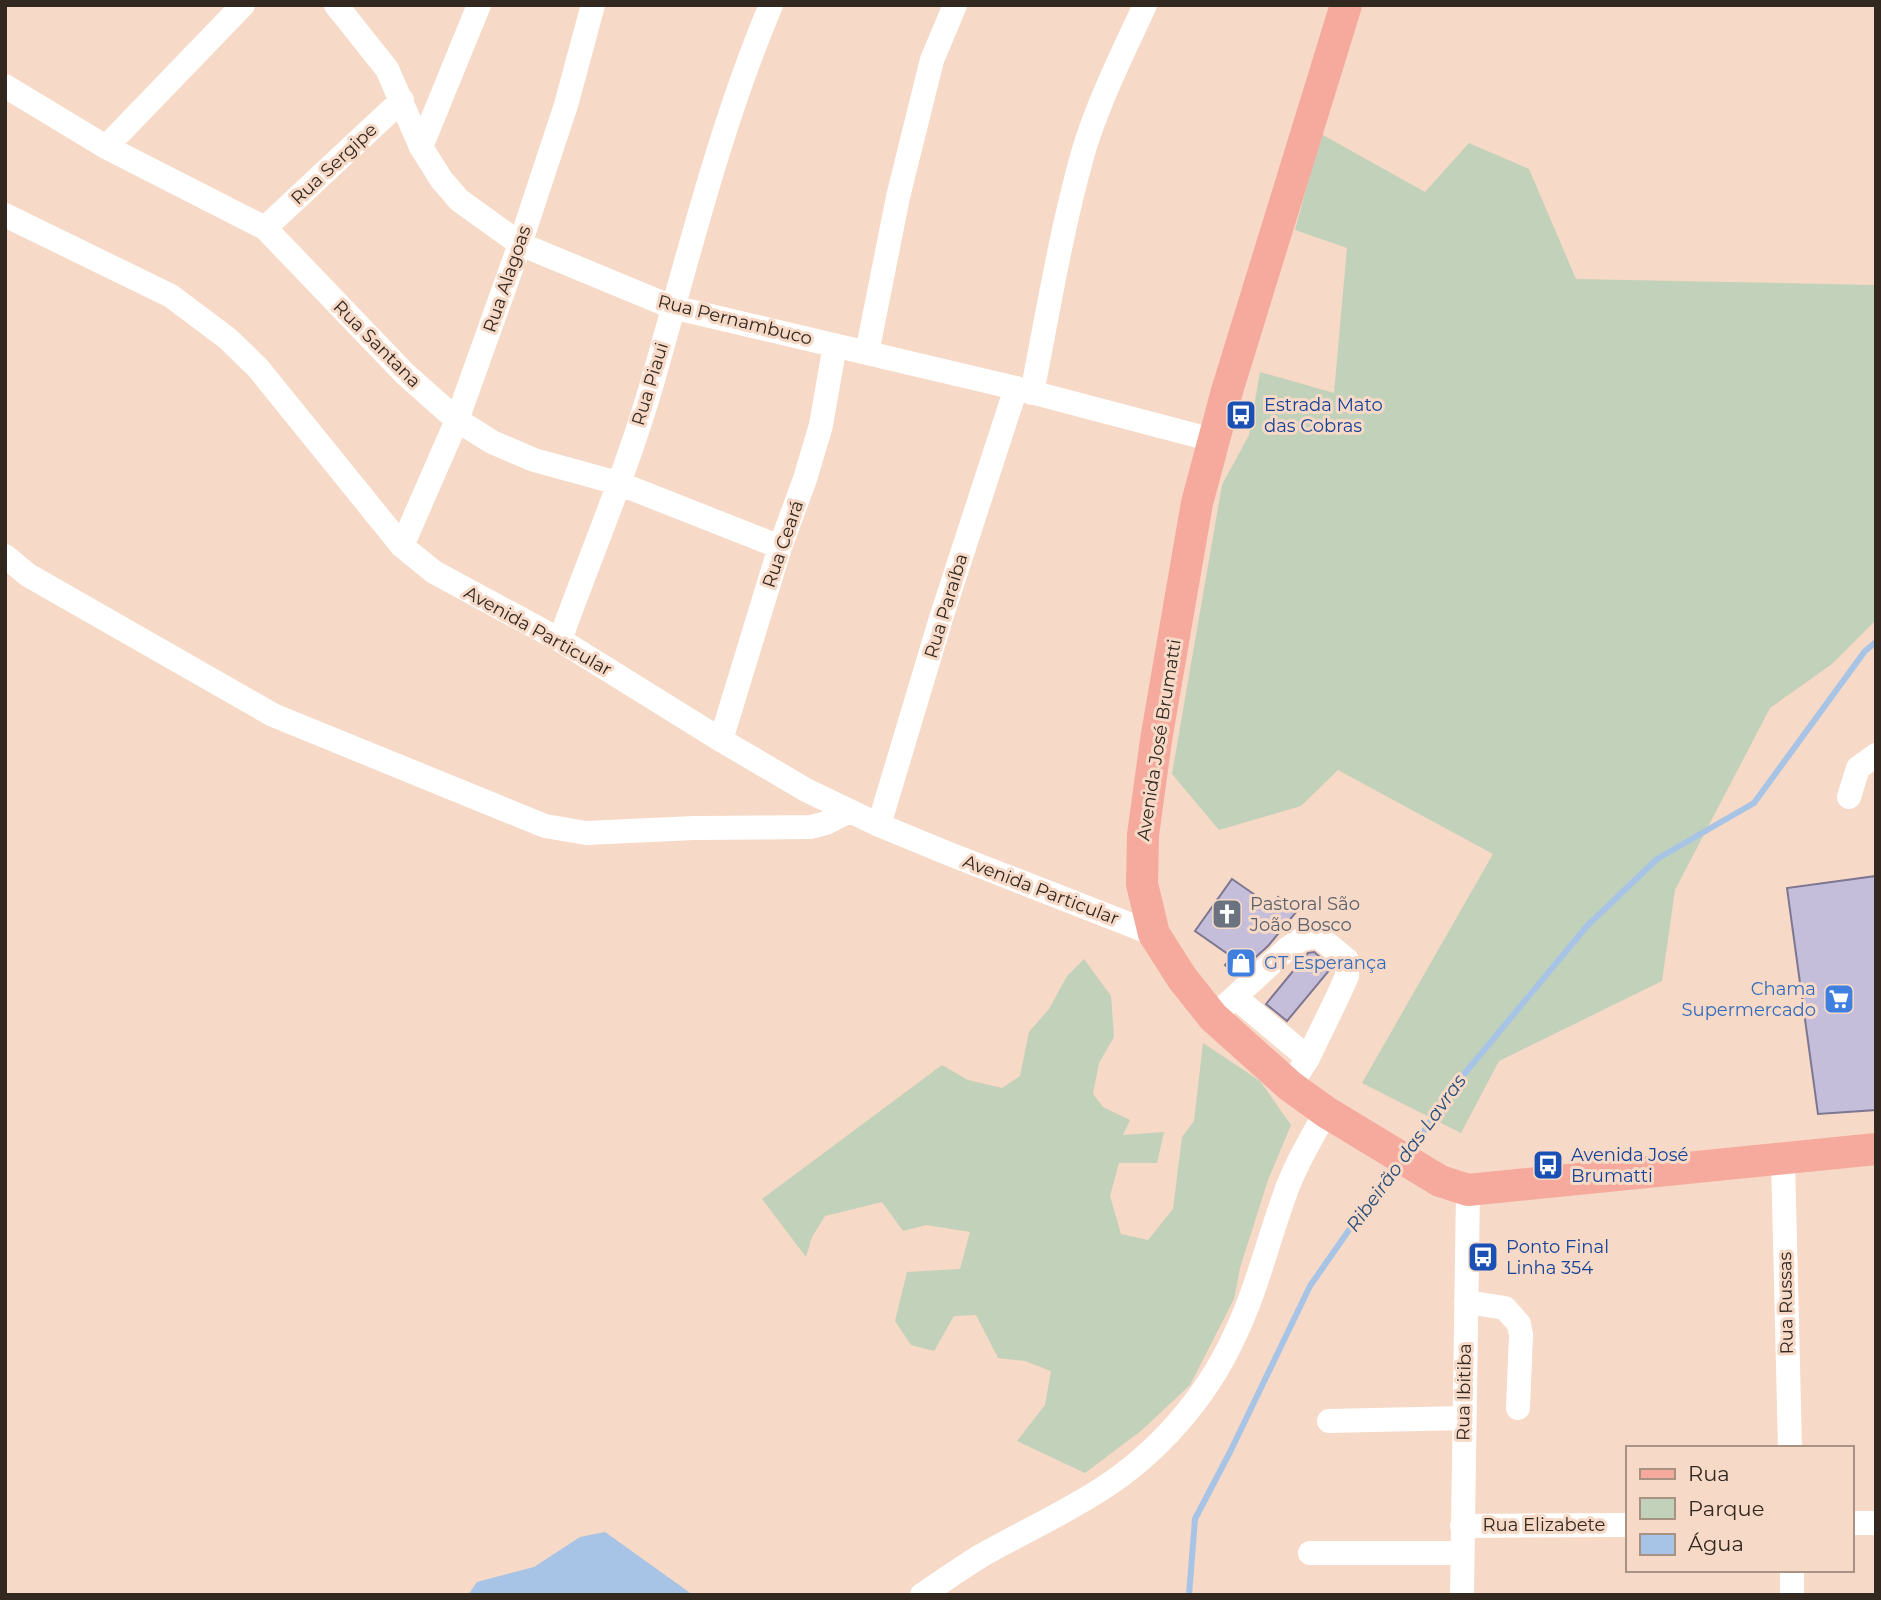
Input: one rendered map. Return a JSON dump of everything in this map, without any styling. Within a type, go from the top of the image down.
[{"type":"main road","points":[[1213,440],[1346,5]]},
{"type":"main road","name":"Avenida José Brumatti","points":[[1213,440],[1197,503],[1156,740],[1143,835],[1142,884],[1154,934],[1182,978],[1224,1007],[1290,1086],[1326,1112],[1431,1175],[1468,1190],[1876,1149]]},
{"type":"street","points":[[106,147],[243,5]]},
{"type":"street","name":"Rua Pernambuco","points":[[336,5],[387,69],[421,147],[441,180],[459,200],[520,244],[672,307],[1024,390],[1213,440]]},
{"type":"street","points":[[421,147],[480,5]]},
{"type":"street","name":"Rua Alagoas","points":[[402,546],[457,420],[520,244],[566,105],[593,5]]},
{"type":"street","name":"Rua Piaui","points":[[559,640],[653,382],[672,307],[745,69],[771,5]]},
{"type":"street","points":[[867,353],[898,197],[932,60],[955,5]]},
{"type":"street","name":"Rua Paraíba","points":[[879,825],[942,615],[1024,390],[1084,150],[1102,100],[1145,5]]},
{"type":"street","name":"Rua Santana","points":[[5,86],[106,147],[265,228],[405,374],[457,420],[492,442],[534,460],[618,483],[780,547]]},
{"type":"street","name":"Rua Sergipe","points":[[265,228],[402,100]]},
{"type":"street","name":"Avenida Particular","points":[[5,215],[171,296],[227,338],[267,378],[402,546],[434,572],[559,640],[806,790],[879,825],[1154,934]]},
{"type":"street","name":"Rua Ceará","points":[[720,740],[821,425],[835,345]]},
{"type":"street","points":[[5,556],[28,575],[273,715],[545,826],[586,833],[694,828],[811,827],[826,823],[849,811]]},
{"type":"street","points":[[1849,797],[1858,768],[1876,755]]},
{"type":"street","points":[[1290,1086],[1308,1058],[1346,976],[1347,960],[1318,936],[1302,939],[1288,948],[1224,1007],[1308,1058]]},
{"type":"street","points":[[922,1595],[980,1557],[1102,1489],[1144,1457],[1178,1423],[1205,1388],[1233,1339],[1252,1296],[1284,1195],[1326,1112]]},
{"type":"street","name":"Rua Russas","points":[[1783,1159],[1790,1446]]},
{"type":"street","name":"Rua Ibitiba","points":[[1462,1595],[1468,1190]]},
{"type":"street","points":[[1466,1302],[1505,1308],[1519,1324],[1521,1335],[1518,1408]]},
{"type":"street","points":[[1329,1421],[1464,1418]]},
{"type":"street","points":[[1853,1523],[1876,1523]]},
{"type":"street","name":"Rua Elizabete","points":[[1462,1526],[1626,1525]]},
{"type":"street","points":[[1310,1553],[1462,1553]]},
{"type":"street","points":[[1792,1572],[1792,1595]]},
{"type":"green space","points":[[1321,134],[1425,192],[1469,143],[1529,169],[1576,279],[1876,285],[1876,620],[1832,664],[1770,708],[1675,890],[1662,981],[1499,1061],[1461,1133],[1362,1083],[1493,854],[1338,770],[1301,806],[1219,830],[1172,774],[1222,485],[1249,435],[1260,372],[1334,393],[1347,248],[1295,230]]},
{"type":"green space","points":[[1084,959],[1111,996],[1114,1037],[1099,1063],[1093,1094],[1103,1107],[1130,1120],[1123,1135],[1164,1132],[1157,1163],[1119,1163],[1110,1196],[1121,1234],[1148,1240],[1173,1209],[1182,1137],[1194,1121],[1203,1043],[1260,1081],[1291,1125],[1268,1180],[1240,1268],[1234,1299],[1190,1385],[1142,1430],[1085,1473],[1017,1441],[1045,1405],[1051,1371],[1025,1361],[998,1358],[976,1315],[954,1316],[934,1351],[911,1345],[895,1321],[907,1272],[960,1269],[970,1232],[926,1225],[903,1231],[882,1202],[825,1216],[812,1237],[806,1257],[762,1199],[942,1065],[968,1080],[1002,1088],[1020,1076],[1029,1032],[1049,1009],[1067,976]]},
{"type":"water","points":[[605,1532],[693,1595],[468,1595],[477,1582],[534,1567],[580,1537]]},
{"type":"building","name":"Chama Supermercado","points":[[1876,876],[1876,1110],[1818,1114],[1787,888]]},
{"type":"building","points":[[1232,879],[1271,906],[1278,897],[1297,911],[1268,946],[1237,974],[1225,965],[1232,957],[1195,931]]},
{"type":"building","name":"GT Esperança","points":[[1314,952],[1332,967],[1287,1021],[1266,1004],[1308,953]]},
{"type":"waterway","name":"Ribeirão das Lavras","points":[[1409,1153],[1455,1085],[1587,926],[1657,859],[1754,803],[1865,651],[1876,642]]},
{"type":"waterway","name":"Ribeirão das Lavras","points":[[1189,1595],[1195,1519],[1310,1286],[1356,1220],[1398,1167]]},
{"type":"place","name":"Estrada Mato das Cobras","points":[[1241,415]]},
{"type":"place","name":"Pastoral São João Bosco","points":[[1227,914]]},
{"type":"place","name":"GT Esperança","points":[[1241,963]]},
{"type":"place","name":"Chama Supermercado","points":[[1839,999]]},
{"type":"place","name":"Avenida José Brumatti","points":[[1548,1165]]},
{"type":"place","name":"Ponto Final Linha 354","points":[[1483,1257]]}]
